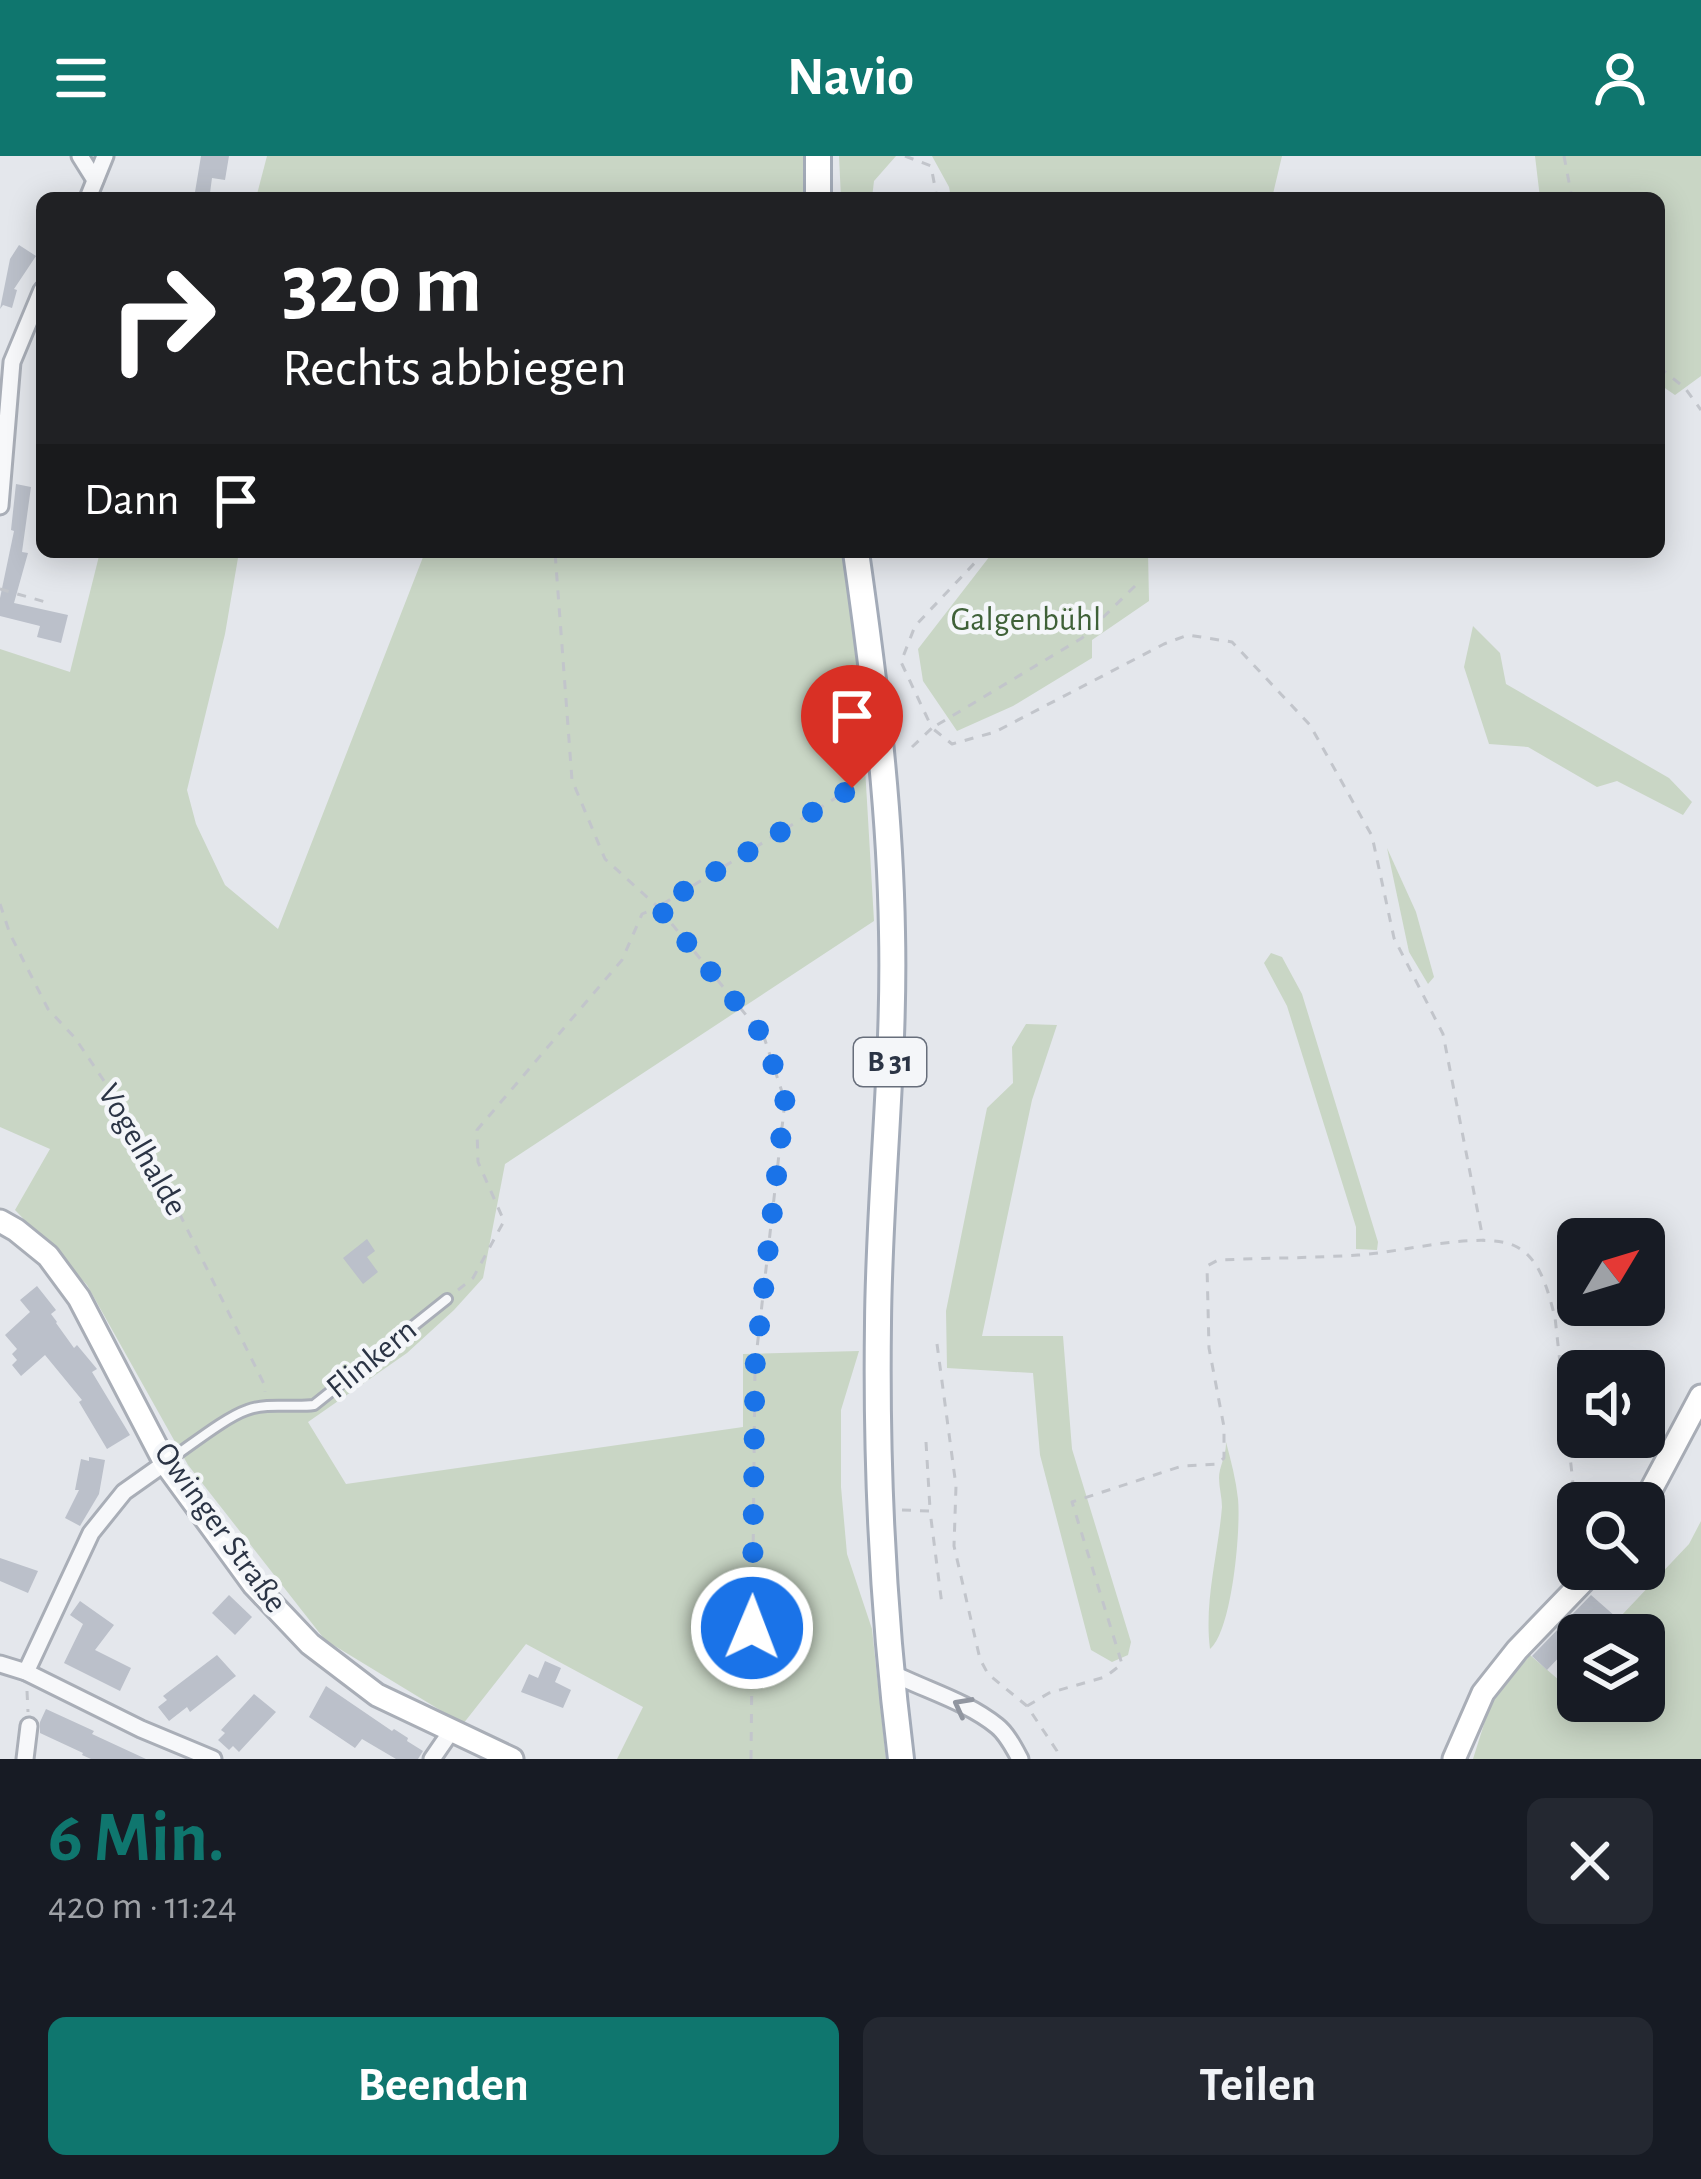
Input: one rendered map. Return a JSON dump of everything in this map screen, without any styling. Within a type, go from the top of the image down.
[{"type":"main road","points":[[818,156],[818,192]]},
{"type":"main road","name":"B 31","points":[[857,558],[876,698],[892,912],[878,1319],[878,1477],[890,1672],[901,1759]]},
{"type":"street","points":[[80,156],[90,192]]},
{"type":"street","points":[[92,192],[105,156]]},
{"type":"street","points":[[0,506],[12,362],[36,304]]},
{"type":"street","name":"Owinger Straße","points":[[0,1221],[49,1256],[80,1298],[165,1463],[254,1585],[310,1644],[377,1695],[512,1759]]},
{"type":"street","points":[[1654,1482],[1701,1396]]},
{"type":"street","points":[[26,1672],[91,1533],[124,1492],[165,1463]]},
{"type":"street","points":[[1454,1759],[1483,1693],[1516,1650],[1575,1590]]},
{"type":"street","points":[[0,1664],[213,1759]]},
{"type":"street","points":[[890,1672],[955,1700],[1001,1729],[1021,1759]]},
{"type":"street","points":[[25,1759],[28,1726]]},
{"type":"street","points":[[432,1759],[452,1730]]},
{"type":"lane","name":"Flinkern","points":[[165,1463],[245,1410],[314,1405],[447,1299]]},
{"type":"path","points":[[905,156],[931,166],[936,192]]},
{"type":"path","points":[[1564,156],[1570,192]]},
{"type":"path","points":[[1665,372],[1701,410]]},
{"type":"path","points":[[555,558],[572,780],[605,859],[658,907],[764,1037],[785,1101],[755,1366],[751,1759]]},
{"type":"path","points":[[979,558],[915,626],[901,662],[932,728],[952,745],[995,731],[1188,635],[1232,642],[1310,725],[1372,836],[1394,938],[1443,1034],[1483,1239]]},
{"type":"path","points":[[912,747],[932,728],[1082,638],[1135,586]]},
{"type":"path","points":[[0,589],[49,603]]},
{"type":"path","points":[[447,1299],[473,1278],[503,1221],[478,1162],[477,1130],[622,960],[642,914],[852,788]]},
{"type":"path","name":"Vogelhalde","points":[[0,904],[48,1009],[75,1038],[140,1134],[265,1386],[266,1406]]},
{"type":"path","points":[[1028,1706],[1049,1693],[1106,1677],[1122,1664],[1072,1502],[1182,1466],[1217,1464],[1224,1458],[1224,1427],[1209,1348],[1207,1266],[1218,1260],[1360,1256],[1483,1239],[1519,1247],[1536,1264],[1555,1317],[1573,1482]]},
{"type":"path","points":[[937,1345],[956,1486],[954,1546],[980,1658],[988,1674],[1028,1706],[1060,1759]]},
{"type":"path","points":[[926,1442],[942,1605]]},
{"type":"path","points":[[902,1510],[930,1511]]},
{"type":"path","points":[[26,1672],[28,1726]]},
{"type":"green space","points":[[267,156],[806,156],[807,192],[258,192]]},
{"type":"green space","points":[[839,156],[896,156],[874,181],[873,192],[841,192]]},
{"type":"green space","points":[[932,156],[1282,156],[1273,192],[950,192]]},
{"type":"green space","points":[[1535,156],[1701,156],[1701,376],[1675,395],[1665,388],[1665,192],[1539,192]]},
{"type":"green space","points":[[98,558],[238,558],[225,634],[187,790],[196,824],[225,885],[278,929],[423,558],[844,558],[860,682],[874,921],[505,1164],[483,1278],[407,1353],[308,1422],[346,1484],[743,1427],[743,1354],[859,1351],[841,1410],[841,1487],[847,1554],[872,1629],[886,1759],[617,1759],[643,1707],[526,1644],[463,1724],[325,1640],[188,1465],[87,1285],[15,1210],[50,1149],[0,1127],[0,649],[70,672]]},
{"type":"green space","name":"Galgenbühl","points":[[988,558],[1148,558],[1149,601],[1092,640],[1092,658],[1013,706],[957,731],[923,681],[918,649]]},
{"type":"green space","points":[[1473,626],[1500,653],[1506,684],[1669,778],[1692,802],[1683,815],[1617,781],[1597,787],[1528,747],[1489,744],[1464,667]]},
{"type":"green space","points":[[1387,848],[1416,912],[1434,977],[1428,984],[1409,952]]},
{"type":"green space","points":[[1271,953],[1282,957],[1302,994],[1377,1250],[1356,1249],[1356,1227],[1287,1006],[1264,963]]},
{"type":"green space","points":[[1026,1024],[1057,1025],[1032,1100],[982,1336],[1063,1336],[1072,1449],[1131,1642],[1128,1655],[1112,1662],[1091,1650],[1040,1455],[1033,1373],[947,1368],[946,1311],[987,1108],[1013,1083],[1012,1047]]},
{"type":"green space","points":[[1226,1442],[1238,1499],[1238,1533],[1229,1602],[1218,1639],[1210,1649],[1210,1596],[1222,1507],[1219,1474]]},
{"type":"green space","points":[[1701,1521],[1701,1759],[1473,1759],[1490,1705],[1530,1655],[1557,1678],[1557,1722],[1665,1722],[1665,1614],[1623,1614],[1646,1590],[1665,1590],[1665,1569],[1689,1544]]},
{"type":"building","points":[[201,156],[229,156],[225,180],[212,178],[210,192],[195,192]]},
{"type":"building","points":[[19,245],[36,256],[14,289],[12,308],[3,305],[0,309],[10,259]]},
{"type":"building","points":[[16,484],[31,487],[22,552],[28,553],[14,603],[68,615],[61,643],[37,637],[40,626],[0,616],[14,531]]},
{"type":"building","points":[[367,1239],[375,1251],[367,1257],[378,1272],[363,1284],[343,1258]]},
{"type":"building","points":[[37,1286],[56,1310],[51,1314],[74,1348],[77,1345],[97,1369],[92,1372],[130,1435],[107,1449],[82,1400],[45,1355],[21,1376],[12,1365],[17,1349],[5,1335],[30,1312],[20,1300]]},
{"type":"building","points":[[89,1457],[105,1460],[99,1494],[80,1526],[65,1518],[79,1490],[75,1490],[81,1459],[89,1461]]},
{"type":"building","points":[[0,1558],[38,1571],[28,1593],[0,1581]]},
{"type":"building","points":[[229,1595],[252,1617],[235,1635],[212,1613]]},
{"type":"building","points":[[1591,1595],[1613,1614],[1573,1614]]},
{"type":"building","points":[[80,1601],[114,1625],[95,1650],[131,1668],[120,1691],[64,1663],[83,1624],[70,1615]]},
{"type":"building","points":[[1557,1630],[1557,1659],[1547,1670],[1532,1656]]},
{"type":"building","points":[[217,1655],[236,1676],[190,1712],[187,1707],[169,1721],[158,1707],[167,1700],[163,1696]]},
{"type":"building","points":[[545,1661],[561,1668],[555,1682],[571,1690],[563,1708],[521,1692],[529,1674],[538,1678]]},
{"type":"building","points":[[326,1686],[408,1738],[423,1751],[418,1759],[396,1759],[362,1739],[355,1748],[309,1717]]},
{"type":"building","points":[[254,1694],[276,1712],[239,1752],[233,1746],[229,1750],[218,1740],[225,1733],[221,1730]]},
{"type":"building","points":[[46,1709],[146,1759],[82,1755],[40,1733]]},
{"type":"route","points":[[752,1628],[755,1366],[785,1101],[764,1037],[658,907],[852,788]]}]
